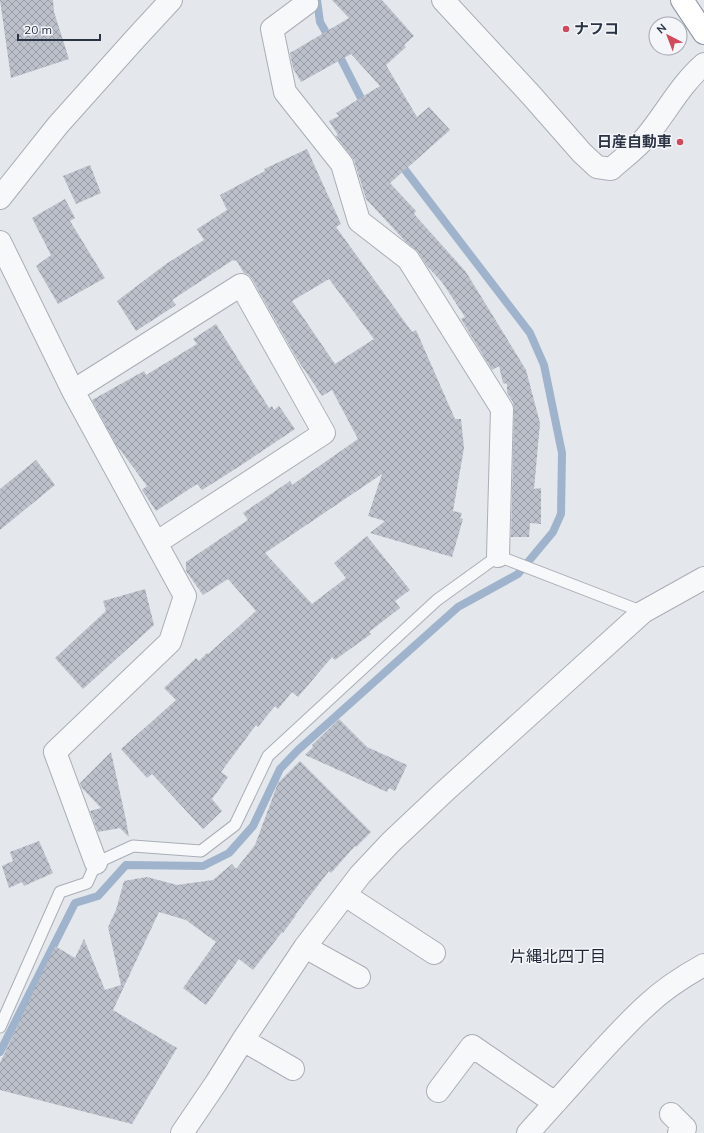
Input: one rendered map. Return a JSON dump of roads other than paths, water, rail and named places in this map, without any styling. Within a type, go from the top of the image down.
[{"type":"highway","points":[[682,0],[704,33]]},
{"type":"street","points":[[0,198],[58,126],[171,0]]},
{"type":"street","points":[[306,0],[307,3],[272,29],[285,92],[342,164],[359,221],[408,259],[502,409],[498,556]]},
{"type":"street","points":[[443,0],[531,95],[582,153],[597,167],[611,168],[645,138],[678,92],[704,64]]},
{"type":"street","points":[[0,242],[74,391],[185,596],[170,642],[55,752],[96,863]]},
{"type":"street","points":[[74,391],[241,285],[324,433],[156,543]]},
{"type":"street","points":[[182,1133],[305,947],[360,876],[391,842],[444,792],[643,612],[704,578]]},
{"type":"street","points":[[345,895],[434,952]]},
{"type":"street","points":[[305,947],[359,977]]},
{"type":"street","points":[[528,1133],[615,1037],[648,1004],[685,976],[704,965]]},
{"type":"street","points":[[243,1040],[293,1069]]},
{"type":"street","points":[[438,1091],[472,1046],[555,1103]]},
{"type":"lane","points":[[0,1027],[60,892],[87,883],[96,863],[133,846],[201,851],[235,825],[268,756],[437,600],[498,556],[643,612]]},
{"type":"waterway","points":[[317,0],[320,22],[331,41]]},
{"type":"waterway","points":[[337,51],[365,106]]},
{"type":"waterway","points":[[0,1052],[75,903],[98,896],[126,865],[203,866],[229,853],[253,826],[280,769],[298,750],[458,607],[518,574],[553,532],[561,514],[562,453],[544,365],[530,333],[399,162]]},
{"type":"place","name":"ナフコ","points":[[566,29]]},
{"type":"place","name":"日産自動車","points":[[680,142]]},
{"type":"district","name":"片縄北四丁目","points":[[558,956]]}]
